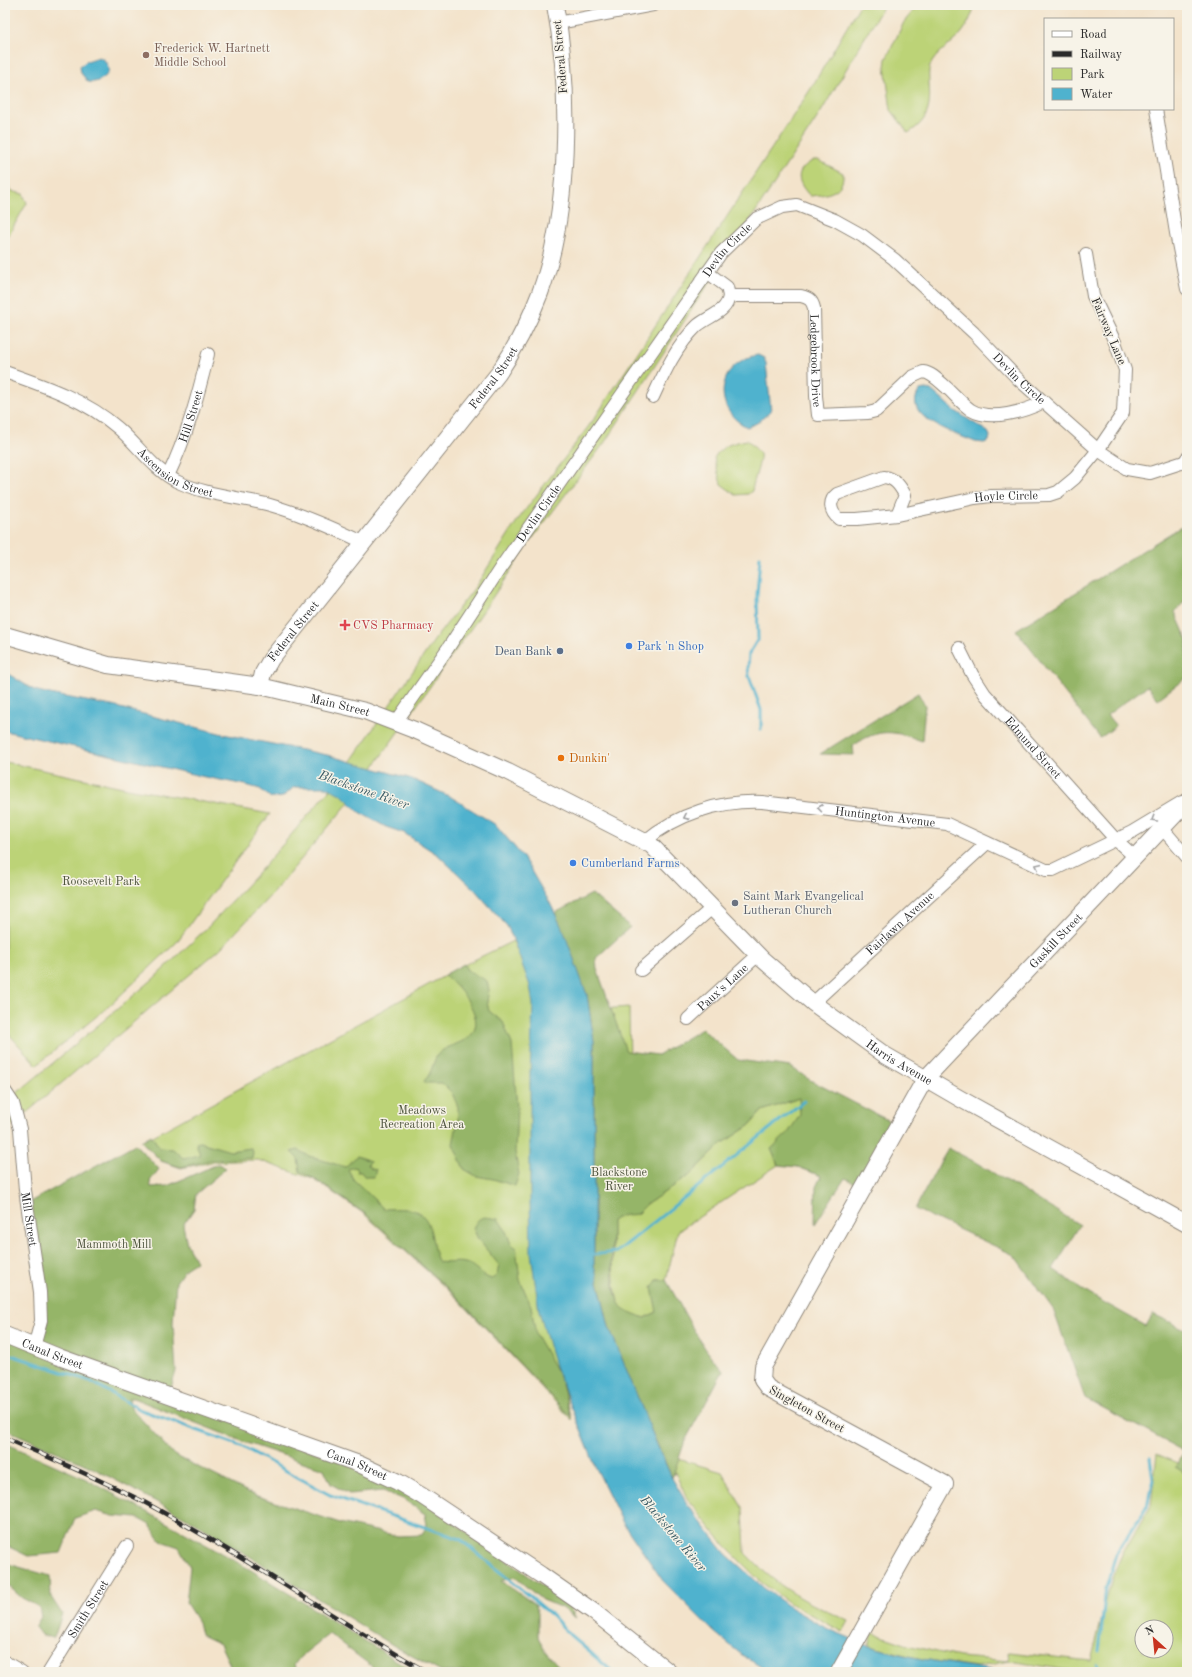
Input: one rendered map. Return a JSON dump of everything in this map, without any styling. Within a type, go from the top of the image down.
[{"type":"street","name":"Federal Street","points":[[260,686],[264,673],[271,659],[498,374],[522,333],[540,293],[551,253],[561,200],[564,97],[558,23],[555,5]]},
{"type":"street","points":[[558,23],[653,5]]},
{"type":"street","points":[[1156,110],[1176,233],[1187,288]]},
{"type":"street","name":"Devlin Circle","points":[[396,722],[448,648],[501,567],[707,272],[735,237],[756,219],[782,207],[797,205],[806,207],[862,235],[894,259],[1044,402],[1098,450],[1127,469],[1150,473],[1184,462],[1187,458]]},
{"type":"street","name":"Fairway Lane","points":[[1086,254],[1093,296],[1115,342],[1125,370],[1123,413],[1098,450]]},
{"type":"street","points":[[653,397],[684,340],[701,323],[724,309],[728,303],[729,296],[727,288],[707,272]]},
{"type":"street","name":"Ledgebrook Drive","points":[[729,296],[801,296],[812,301],[814,308],[816,396],[818,415],[863,414],[876,412],[912,377],[923,372],[933,376],[969,409],[979,414],[1023,411],[1044,402]]},
{"type":"street","name":"Hill Street","points":[[168,476],[182,448],[194,411],[208,354]]},
{"type":"street","name":"Ascension Street","points":[[5,372],[74,398],[102,414],[120,429],[156,468],[188,486],[272,506],[328,526],[363,542]]},
{"type":"street","name":"Hoyle Circle","points":[[897,515],[906,495],[901,487],[891,478],[880,478],[842,492],[833,497],[831,502],[833,512],[839,519],[856,519],[897,515],[975,498],[991,496],[1049,495],[1058,492],[1075,478],[1098,450]]},
{"type":"street","name":"Main Street","points":[[5,635],[116,667],[260,686],[365,711],[396,722],[508,772],[649,843]]},
{"type":"street","name":"Edmund Street","points":[[959,648],[972,674],[985,694],[1116,840]]},
{"type":"street","name":"Huntington Avenue","points":[[649,843],[673,823],[698,812],[723,804],[750,801],[936,822],[956,828],[1046,870],[1053,870],[1116,840],[1187,798]]},
{"type":"street","name":"Gaskill Street","points":[[925,1079],[1187,802]]},
{"type":"street","points":[[1162,828],[1187,857]]},
{"type":"street","points":[[1116,840],[1135,857]]},
{"type":"street","name":"Fairlawn Avenue","points":[[813,1003],[987,842]]},
{"type":"street","name":"Harris Avenue","points":[[649,843],[758,955],[813,1003],[862,1040],[925,1079],[1187,1224]]},
{"type":"street","points":[[641,970],[712,908]]},
{"type":"street","name":"Paux's Lane","points":[[688,1019],[758,955]]},
{"type":"street","name":"Singleton Street","points":[[839,1672],[945,1484],[768,1388],[762,1380],[761,1373],[925,1079]]},
{"type":"street","name":"Mill Street","points":[[6,1092],[17,1113],[20,1129],[25,1190],[40,1292],[41,1321],[34,1347]]},
{"type":"street","name":"Canal Street","points":[[5,1335],[34,1347],[358,1464],[398,1482],[440,1507],[570,1594],[669,1672]]},
{"type":"street","name":"Smith Street","points":[[49,1672],[128,1546]]},
{"type":"street","points":[[5,1662],[22,1672]]},
{"type":"green space","points":[[860,5],[884,5],[821,112],[605,442],[529,543],[486,607],[346,806],[271,895],[220,949],[5,1131],[5,1103],[152,980],[209,926],[259,872],[335,784],[438,635],[476,586],[517,521],[594,419],[810,90]]},
{"type":"green space","points":[[921,5],[975,5],[964,30],[932,62],[929,70],[930,99],[927,112],[920,123],[908,133],[891,110],[885,67],[886,59],[904,22],[914,10]]},
{"type":"green space","points":[[814,160],[818,160],[843,173],[841,185],[833,192],[810,196],[802,186],[799,177],[800,173],[807,164]]},
{"type":"green space","points":[[5,184],[8,184],[11,191],[23,194],[27,203],[5,241]]},
{"type":"green space","points":[[747,440],[760,454],[760,461],[752,491],[748,494],[736,495],[721,484],[714,458],[724,447]]},
{"type":"green space","points":[[1187,523],[1187,599],[1175,612],[1187,639],[1187,677],[1158,699],[1147,686],[1107,715],[1116,726],[1100,738],[1016,630]]},
{"type":"green space","points":[[918,693],[925,705],[922,741],[895,733],[879,733],[862,740],[853,746],[854,755],[820,754]]},
{"type":"green space","name":"Roosevelt Park","points":[[5,762],[127,788],[270,814],[176,943],[108,1007],[37,1065],[5,1030]]},
{"type":"green space","points":[[592,894],[630,927],[596,958],[597,969],[626,1051],[658,1055],[702,1029],[738,1060],[791,1067],[810,1080],[899,1126],[866,1188],[845,1178],[815,1224],[816,1187],[821,1176],[798,1167],[778,1165],[771,1149],[788,1133],[800,1115],[799,1098],[762,1111],[750,1125],[723,1143],[690,1175],[647,1204],[637,1214],[620,1216],[612,1221],[613,1281],[619,1303],[629,1312],[644,1318],[657,1312],[652,1288],[657,1280],[666,1280],[699,1339],[723,1371],[685,1441],[672,1478],[609,1327],[594,1265],[594,1041],[587,995],[555,913]]},
{"type":"green space","name":"Meadows Recreation Area","points":[[513,941],[529,978],[536,1008],[560,1374],[572,1420],[457,1298],[363,1213],[313,1179],[258,1160],[212,1162],[181,1168],[161,1161],[142,1142],[468,963]]},
{"type":"green space","points":[[464,964],[467,970],[487,981],[489,990],[487,1002],[489,1011],[503,1022],[512,1044],[517,1107],[515,1152],[519,1174],[515,1186],[493,1179],[476,1176],[464,1169],[453,1144],[458,1120],[458,1107],[452,1093],[442,1083],[425,1083],[424,1081],[430,1074],[437,1055],[469,1037],[475,1027],[473,1010],[462,993],[444,975]]},
{"type":"green space","name":"Blackstone River","points":[[629,1007],[632,1179],[637,1214],[647,1204],[690,1175],[723,1143],[750,1125],[762,1111],[799,1098],[813,1121],[773,1153],[778,1165],[678,1231],[666,1280],[657,1280],[657,1312],[644,1318],[668,1456],[617,1298],[614,1279],[602,1009]]},
{"type":"green space","points":[[151,1135],[160,1148],[173,1149],[183,1158],[200,1155],[196,1143],[200,1142],[230,1151],[251,1148],[253,1152],[252,1158],[211,1160],[181,1167],[161,1161],[141,1141]]},
{"type":"green space","name":"Mammoth Mill","points":[[135,1144],[159,1169],[150,1181],[151,1187],[167,1186],[218,1164],[226,1168],[196,1194],[194,1209],[183,1225],[187,1244],[196,1262],[185,1269],[176,1282],[173,1323],[176,1371],[168,1398],[396,1482],[567,1603],[576,1618],[560,1607],[542,1600],[515,1577],[501,1581],[536,1605],[538,1614],[538,1637],[545,1651],[564,1672],[441,1672],[396,1647],[194,1522],[89,1466],[5,1429],[5,1334],[31,1345],[40,1330],[28,1203]],"holes":[[[129,1398],[133,1398],[244,1442],[324,1469],[331,1484],[349,1494],[383,1491],[403,1499],[425,1514],[427,1525],[422,1535],[398,1536],[340,1523],[254,1495],[174,1455],[131,1408]]]},
{"type":"green space","points":[[948,1148],[975,1162],[1080,1225],[1053,1269],[1089,1294],[1146,1326],[1153,1314],[1187,1330],[1187,1474],[1175,1467],[1185,1452],[1085,1398],[1053,1309],[1014,1255],[915,1209]]},
{"type":"green space","points":[[298,1150],[309,1156],[345,1167],[357,1156],[370,1161],[368,1165],[372,1170],[376,1169],[374,1177],[365,1177],[361,1172],[357,1172],[358,1170],[355,1167],[348,1169],[353,1179],[384,1209],[410,1210],[422,1215],[430,1228],[435,1253],[439,1262],[462,1262],[469,1264],[488,1278],[492,1279],[497,1275],[499,1265],[478,1239],[473,1228],[480,1218],[498,1219],[505,1229],[512,1246],[516,1247],[520,1280],[531,1306],[536,1335],[560,1377],[571,1417],[457,1297],[367,1215],[313,1178],[300,1172],[298,1159],[291,1152]]},
{"type":"green space","points":[[5,1443],[84,1478],[180,1530],[251,1570],[415,1672],[374,1672],[374,1668],[329,1634],[300,1657],[294,1665],[298,1672],[229,1672],[230,1665],[220,1644],[201,1635],[198,1622],[186,1603],[190,1567],[179,1547],[161,1541],[150,1525],[137,1518],[113,1516],[96,1511],[75,1518],[61,1553],[28,1556],[5,1545]]},
{"type":"green space","points":[[1187,1449],[1187,1672],[1080,1672],[1010,1661],[977,1667],[922,1659],[869,1646],[873,1633],[911,1646],[959,1657],[1009,1661],[1008,1652],[1091,1661],[1112,1578],[1123,1552],[1151,1505],[1157,1454],[1177,1463]]},
{"type":"green space","name":"Blackstone River","points":[[668,1456],[722,1472],[743,1509],[745,1553],[781,1585],[793,1593],[819,1608],[849,1621],[843,1632],[791,1604],[761,1582],[725,1546],[686,1497]]},
{"type":"green space","points":[[5,1563],[50,1576],[51,1597],[62,1614],[54,1638],[41,1635],[35,1627],[41,1617],[39,1607],[22,1598],[5,1583]]},
{"type":"water","points":[[99,57],[106,64],[108,73],[104,78],[94,82],[88,82],[81,73],[80,66],[87,61]]},
{"type":"water","points":[[758,355],[764,358],[766,363],[771,411],[757,423],[747,427],[735,419],[727,409],[724,398],[724,386],[727,376],[734,366],[745,359]]},
{"type":"water","points":[[920,390],[931,390],[954,410],[988,432],[990,436],[989,441],[984,443],[975,442],[944,429],[923,416],[917,408],[916,400]]},
{"type":"water","points":[[5,672],[34,690],[112,706],[223,734],[327,755],[412,779],[451,797],[496,825],[523,857],[550,903],[564,932],[587,995],[594,1041],[594,1265],[609,1327],[658,1447],[672,1478],[689,1507],[726,1554],[764,1588],[791,1608],[826,1628],[869,1646],[895,1653],[922,1659],[1004,1672],[769,1672],[742,1655],[713,1631],[663,1581],[623,1523],[596,1468],[555,1366],[539,1311],[531,1253],[530,1073],[533,1005],[530,986],[507,926],[475,890],[438,855],[404,833],[386,827],[359,812],[342,795],[327,787],[294,787],[283,797],[271,798],[260,789],[246,785],[5,731]]},
{"type":"waterway","points":[[760,557],[757,595],[758,639],[749,654],[748,668],[749,676],[761,710],[761,729]]},
{"type":"waterway","points":[[590,1255],[617,1252],[804,1101]]},
{"type":"waterway","points":[[5,1353],[90,1381],[141,1410],[241,1446],[330,1495],[460,1539],[552,1615],[570,1635],[613,1672]]},
{"type":"waterway","points":[[1099,1652],[1106,1587],[1116,1554],[1147,1506],[1153,1479],[1150,1458]]},
{"type":"waterway","points":[[1096,1672],[1097,1665]]},
{"type":"railway","points":[[5,1438],[108,1484],[142,1501],[250,1563],[427,1672]]},
{"type":"place","name":"Frederick W. Hartnett Middle School","points":[[146,55]]},
{"type":"place","name":"CVS Pharmacy","points":[[345,625]]},
{"type":"place","name":"Park 'n Shop","points":[[629,646]]},
{"type":"place","name":"Dean Bank","points":[[560,651]]},
{"type":"place","name":"Dunkin'","points":[[561,758]]},
{"type":"place","name":"Cumberland Farms","points":[[573,863]]},
{"type":"place","name":"Saint Mark Evangelical Lutheran Church","points":[[735,903]]}]
